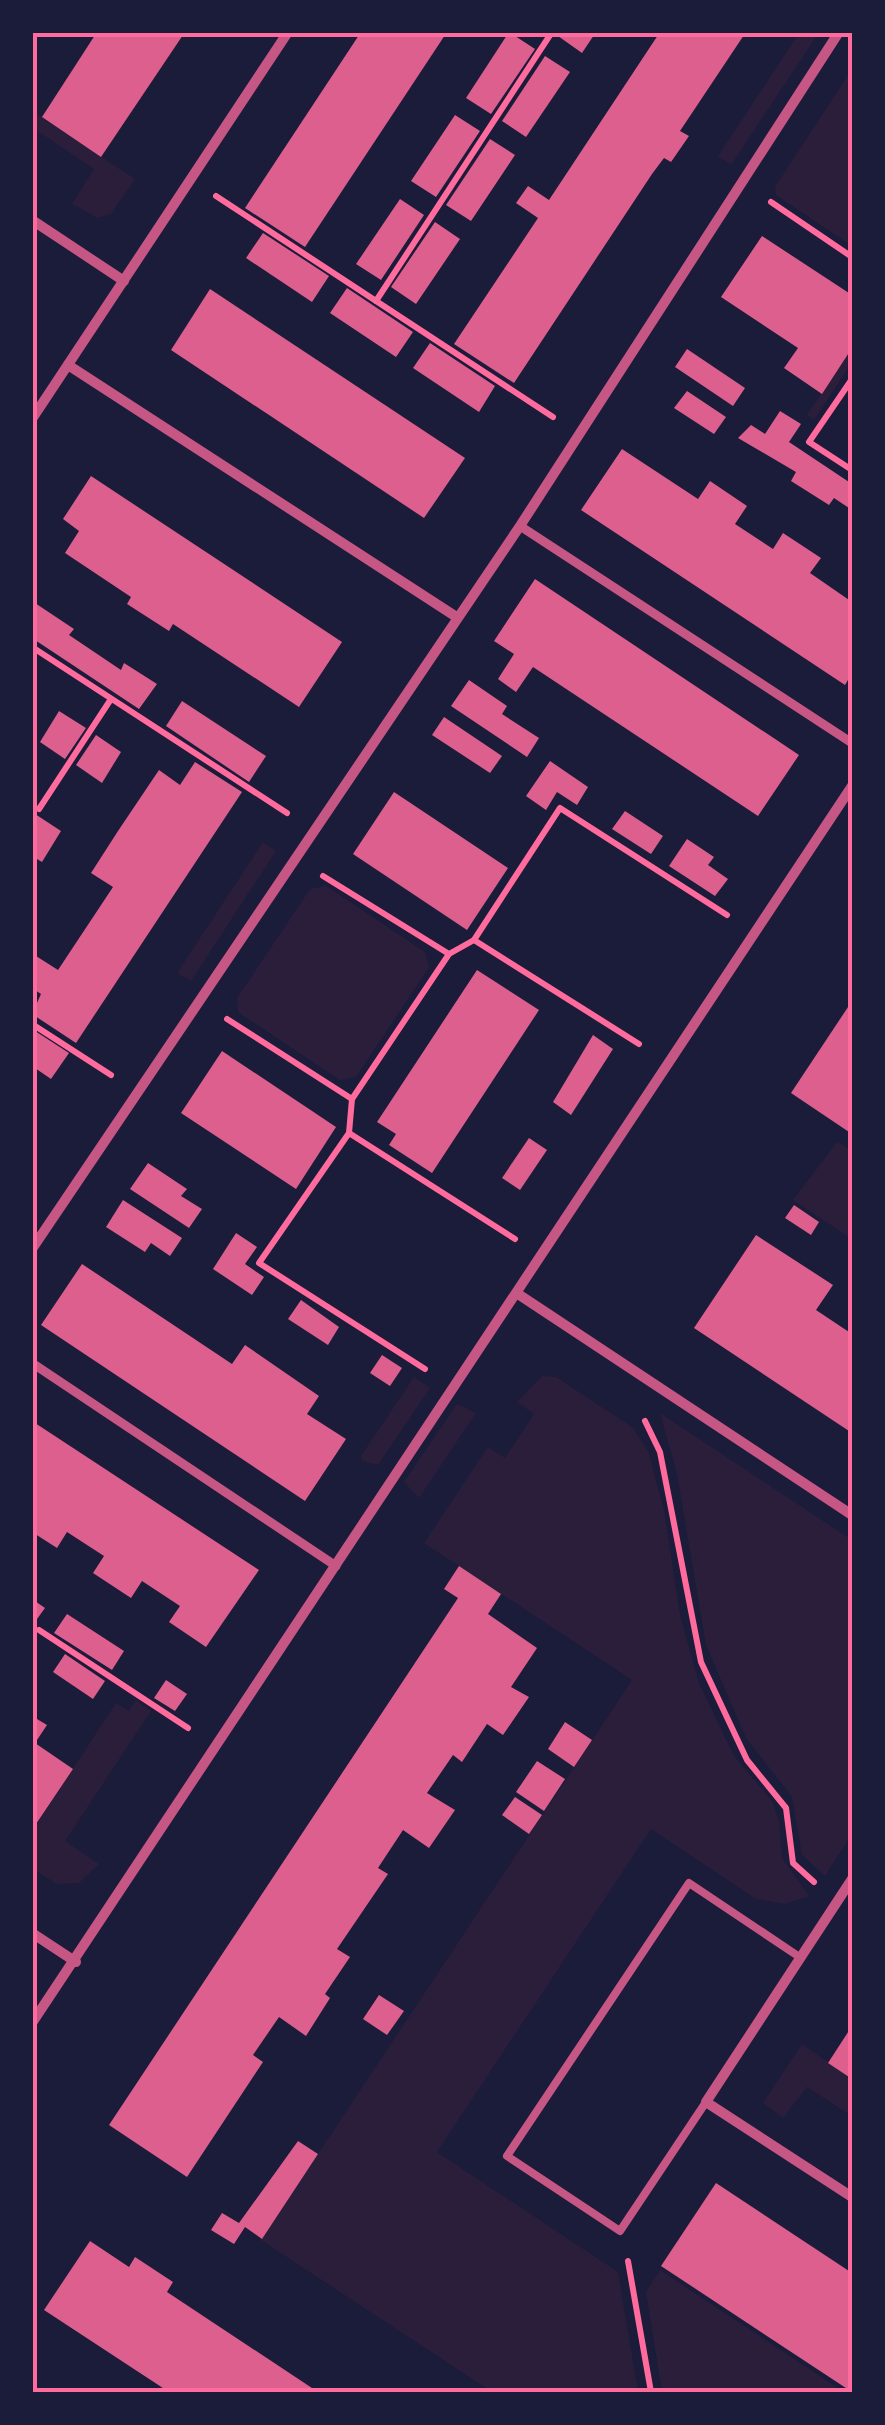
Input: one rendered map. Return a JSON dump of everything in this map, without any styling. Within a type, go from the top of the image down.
[{"type":"street","points":[[32,419],[288,32]]},
{"type":"street","points":[[32,1249],[520,526],[838,32]]},
{"type":"street","points":[[32,220],[124,280]]},
{"type":"street","points":[[68,364],[456,616]]},
{"type":"street","points":[[520,526],[852,743]]},
{"type":"street","points":[[32,2024],[852,786]]},
{"type":"street","points":[[518,1294],[852,1516]]},
{"type":"street","points":[[32,1364],[336,1566]]},
{"type":"street","points":[[852,1879],[706,2102],[852,2197]]},
{"type":"street","points":[[32,1933],[76,1962]]},
{"type":"lane","points":[[706,2102],[620,2231],[508,2156],[688,1883],[801,1958]]},
{"type":"path","points":[[376,301],[552,32]]},
{"type":"path","points":[[191,179],[579,434]]},
{"type":"path","points":[[742,182],[852,257]]},
{"type":"path","points":[[852,379],[809,442],[852,470]]},
{"type":"path","points":[[32,647],[313,830]]},
{"type":"path","points":[[39,810],[111,699]]},
{"type":"path","points":[[455,1388],[259,1262],[349,1132],[352,1099],[450,954],[474,940],[560,808],[756,934]]},
{"type":"path","points":[[294,858],[450,954]]},
{"type":"path","points":[[474,940],[670,1064]]},
{"type":"path","points":[[198,1000],[352,1099]]},
{"type":"path","points":[[32,1024],[137,1092]]},
{"type":"path","points":[[349,1132],[543,1257]]},
{"type":"path","points":[[644,1418],[660,1452],[688,1608],[708,1679],[747,1760],[786,1808],[793,1863],[840,1899]]},
{"type":"path","points":[[39,1630],[217,1746]]},
{"type":"path","points":[[620,2231],[635,2288],[651,2392]]},
{"type":"shaded area","points":[[799,33],[816,37],[731,165],[718,156]]},
{"type":"shaded area","points":[[852,69],[852,246],[776,195],[775,187]]},
{"type":"shaded area","points":[[32,111],[135,179],[111,214],[98,218],[72,204],[94,169],[33,128]]},
{"type":"shaded area","points":[[852,348],[852,362],[814,420],[807,415]]},
{"type":"shaded area","points":[[263,842],[276,851],[191,981],[177,973]]},
{"type":"shaded area","points":[[326,886],[425,952],[429,967],[356,1077],[340,1080],[238,1012],[237,998],[310,889]]},
{"type":"shaded area","points":[[837,1142],[852,1150],[852,1239],[793,1200]]},
{"type":"shaded area","points":[[542,1376],[556,1377],[632,1427],[648,1451],[664,1510],[680,1615],[699,1683],[734,1756],[772,1801],[779,1821],[782,1858],[809,1896],[785,1904],[756,1899],[651,1829],[437,2152],[618,2272],[638,2392],[492,2392],[261,2240],[632,1680],[424,1543],[488,1447],[505,1458],[534,1414],[517,1402]]},
{"type":"shaded area","points":[[414,1377],[430,1388],[378,1465],[362,1461],[361,1456]]},
{"type":"shaded area","points":[[457,1404],[476,1413],[419,1498],[404,1482]]},
{"type":"shaded area","points":[[660,1413],[852,1540],[852,1834],[825,1876],[802,1855],[792,1797],[746,1738],[706,1645],[677,1474]]},
{"type":"shaded area","points":[[136,1700],[151,1711],[65,1841],[99,1864],[79,1883],[57,1884],[33,1869],[33,1830],[116,1703],[129,1711]]},
{"type":"shaded area","points":[[802,2044],[852,2079],[852,2116],[807,2087],[783,2118],[763,2103]]},
{"type":"shaded area","points":[[660,2270],[844,2392],[662,2392],[646,2292]]},
{"type":"building","points":[[97,32],[185,32],[101,157],[42,117]]},
{"type":"building","points":[[361,32],[447,32],[305,247],[245,208]]},
{"type":"building","points":[[509,32],[535,49],[491,114],[466,98]]},
{"type":"building","points":[[560,32],[596,32],[582,53],[558,36]]},
{"type":"building","points":[[660,32],[746,32],[680,131],[689,136],[671,162],[664,158],[652,174],[514,383],[454,344],[538,218],[516,203],[528,186],[549,200]]},
{"type":"building","points":[[545,56],[570,72],[526,137],[502,121]]},
{"type":"building","points":[[455,115],[480,131],[436,197],[411,181]]},
{"type":"building","points":[[490,139],[515,155],[471,221],[446,205]]},
{"type":"building","points":[[400,199],[424,215],[381,280],[356,264]]},
{"type":"building","points":[[435,222],[460,239],[416,304],[391,287]]},
{"type":"building","points":[[263,233],[329,276],[312,302],[246,258]]},
{"type":"building","points":[[762,236],[852,295],[852,348],[822,394],[784,368],[798,348],[721,297]]},
{"type":"building","points":[[347,288],[413,332],[396,357],[330,313]]},
{"type":"building","points":[[210,289],[465,458],[424,518],[171,350]]},
{"type":"building","points":[[430,343],[495,386],[479,412],[413,368]]},
{"type":"building","points":[[687,349],[745,388],[733,406],[675,367]]},
{"type":"building","points":[[687,391],[726,417],[714,434],[674,408]]},
{"type":"building","points":[[780,411],[801,424],[789,442],[852,484],[852,510],[834,498],[829,505],[791,481],[796,472],[738,438],[751,425],[765,434]]},
{"type":"building","points":[[622,449],[698,499],[710,481],[747,506],[735,524],[773,549],[783,533],[821,558],[810,573],[852,602],[852,673],[845,685],[581,510]]},
{"type":"building","points":[[91,476],[342,642],[299,707],[173,624],[169,631],[127,604],[131,597],[65,553],[79,531],[63,519]]},
{"type":"building","points":[[535,579],[799,755],[758,816],[533,667],[516,692],[498,679],[514,654],[494,641]]},
{"type":"building","points":[[32,601],[74,629],[69,635],[121,670],[124,663],[157,684],[139,709],[32,638]]},
{"type":"building","points":[[469,680],[507,706],[502,714],[539,738],[527,757],[451,706]]},
{"type":"building","points":[[182,701],[266,756],[249,782],[166,726]]},
{"type":"building","points":[[59,711],[86,728],[65,759],[40,742]]},
{"type":"building","points":[[444,717],[502,756],[490,773],[432,735]]},
{"type":"building","points":[[96,735],[121,752],[102,783],[76,765]]},
{"type":"building","points":[[550,761],[588,787],[577,805],[557,792],[546,810],[526,796]]},
{"type":"building","points":[[195,762],[242,792],[76,1043],[32,1014],[41,994],[32,988],[32,962],[36,956],[58,970],[113,887],[91,873],[118,831],[159,770],[180,785]]},
{"type":"building","points":[[394,792],[508,868],[467,930],[353,854]]},
{"type":"building","points":[[625,811],[663,836],[651,854],[612,829]]},
{"type":"building","points":[[32,812],[61,831],[42,862],[32,856]]},
{"type":"building","points":[[687,839],[714,857],[708,865],[728,879],[715,896],[669,866]]},
{"type":"building","points":[[477,970],[539,1010],[432,1173],[389,1145],[396,1134],[377,1122]]},
{"type":"building","points":[[852,1001],[852,1134],[791,1093]]},
{"type":"building","points":[[32,1029],[69,1053],[51,1079],[32,1066]]},
{"type":"building","points":[[593,1035],[613,1049],[571,1115],[553,1102]]},
{"type":"building","points":[[222,1051],[336,1127],[296,1189],[181,1113]]},
{"type":"building","points":[[529,1138],[547,1150],[520,1190],[502,1178]]},
{"type":"building","points":[[148,1163],[187,1189],[181,1196],[202,1209],[189,1228],[130,1189]]},
{"type":"building","points":[[123,1200],[182,1238],[170,1256],[151,1243],[145,1252],[106,1227]]},
{"type":"building","points":[[794,1205],[819,1222],[811,1235],[785,1218]]},
{"type":"building","points":[[236,1233],[257,1247],[245,1264],[264,1277],[252,1295],[213,1269]]},
{"type":"building","points":[[756,1235],[833,1285],[816,1310],[852,1334],[852,1433],[694,1328]]},
{"type":"building","points":[[82,1264],[232,1364],[245,1345],[319,1396],[307,1414],[346,1439],[305,1501],[41,1325]]},
{"type":"building","points":[[301,1300],[339,1327],[328,1345],[288,1319]]},
{"type":"building","points":[[382,1355],[402,1368],[390,1386],[370,1373]]},
{"type":"building","points":[[32,1421],[259,1570],[206,1647],[169,1622],[180,1606],[142,1581],[131,1598],[93,1573],[104,1556],[67,1532],[57,1548],[32,1532]]},
{"type":"building","points":[[459,1566],[501,1594],[488,1614],[537,1648],[511,1687],[529,1697],[503,1735],[487,1724],[462,1762],[453,1755],[427,1793],[455,1810],[429,1848],[403,1830],[378,1868],[388,1874],[337,1949],[350,1957],[325,1994],[330,1998],[306,2036],[279,2017],[253,2055],[263,2062],[187,2177],[109,2125],[458,1598],[444,1589]]},
{"type":"building","points":[[32,1599],[45,1608],[32,1626]]},
{"type":"building","points":[[67,1614],[124,1651],[112,1670],[54,1633]]},
{"type":"building","points":[[65,1654],[105,1681],[93,1699],[53,1672]]},
{"type":"building","points":[[166,1680],[187,1694],[175,1711],[154,1698]]},
{"type":"building","points":[[32,1716],[47,1725],[35,1743],[73,1769],[32,1830]]},
{"type":"building","points":[[565,1722],[592,1740],[574,1767],[548,1749]]},
{"type":"building","points":[[537,1761],[565,1779],[544,1811],[516,1792]]},
{"type":"building","points":[[515,1797],[542,1815],[529,1834],[502,1815]]},
{"type":"building","points":[[379,1995],[404,2011],[387,2035],[363,2019]]},
{"type":"building","points":[[852,2026],[852,2079],[828,2063]]},
{"type":"building","points":[[298,2141],[318,2154],[262,2239],[245,2227],[234,2244],[211,2230],[222,2213],[239,2223]]},
{"type":"building","points":[[716,2183],[852,2273],[852,2392],[661,2266]]},
{"type":"building","points":[[90,2241],[129,2267],[135,2257],[173,2282],[167,2292],[318,2392],[169,2392],[44,2310]]}]
